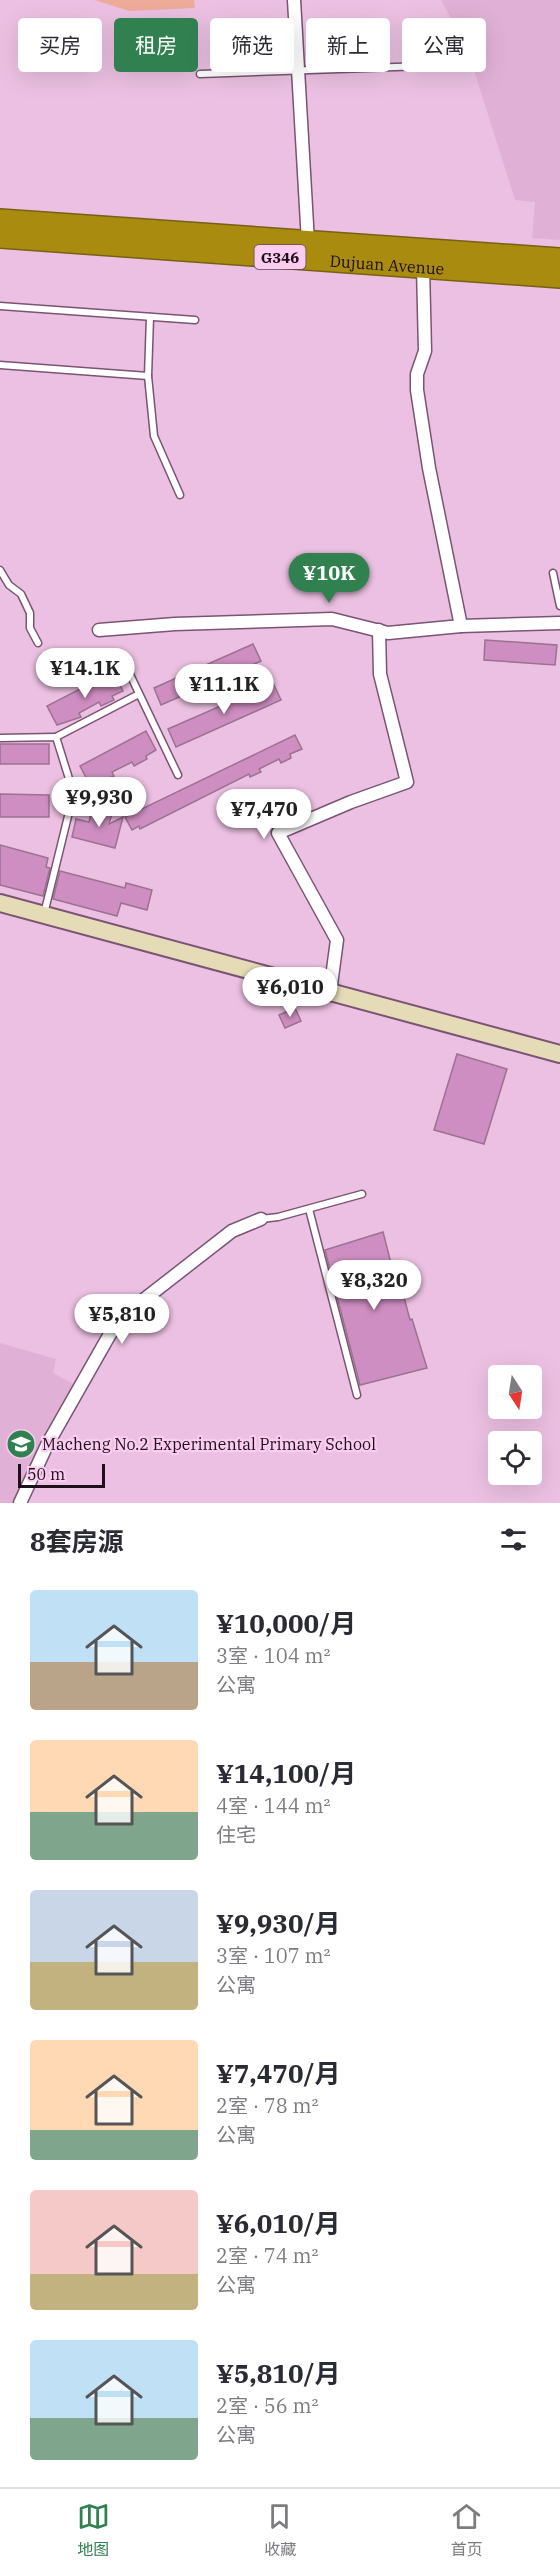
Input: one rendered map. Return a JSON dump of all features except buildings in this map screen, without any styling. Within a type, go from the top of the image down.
[{"type":"highway","name":"Dujuan Avenue","points":[[0,220],[560,259]]},
{"type":"highway","name":"Dujuan Avenue","points":[[0,237],[560,277]]},
{"type":"street","points":[[294,0],[308,242]]},
{"type":"street","points":[[423,267],[425,351],[417,374],[417,390],[429,468],[461,626]]},
{"type":"street","points":[[99,630],[175,624],[332,619],[388,633],[461,626],[560,623]]},
{"type":"street","points":[[330,992],[337,940],[278,833],[351,802],[407,782],[380,674],[379,630]]},
{"type":"street","points":[[0,903],[560,1054]]},
{"type":"street","points":[[20,1503],[47,1445],[110,1334],[128,1312],[232,1231],[261,1219]]},
{"type":"lane","points":[[200,74],[402,66]]},
{"type":"lane","points":[[0,306],[195,320]]},
{"type":"lane","points":[[150,317],[148,376],[154,436],[180,495]]},
{"type":"lane","points":[[0,365],[148,376]]},
{"type":"lane","points":[[0,570],[9,585],[21,594],[29,608],[30,628],[38,643]]},
{"type":"lane","points":[[553,573],[560,606]]},
{"type":"lane","points":[[125,664],[178,775]]},
{"type":"lane","points":[[0,738],[56,737],[139,694]]},
{"type":"lane","points":[[44,915],[71,804],[71,786],[56,737]]},
{"type":"lane","points":[[261,1219],[309,1209],[362,1194]]},
{"type":"lane","points":[[309,1209],[357,1395]]},
{"type":"shaded area","points":[[94,0],[194,0],[195,8],[130,11]]},
{"type":"shaded area","points":[[441,0],[560,0],[560,240],[532,238],[535,202],[515,200],[475,72],[486,72],[486,18],[451,18]]},
{"type":"shaded area","name":"Macheng No.2 Experimental Primary School","points":[[0,1343],[56,1359],[53,1373],[74,1384],[30,1466],[14,1503],[0,1503]]},
{"type":"place","name":"Macheng No.2 Experimental Primary School","points":[[21,1444]]}]
